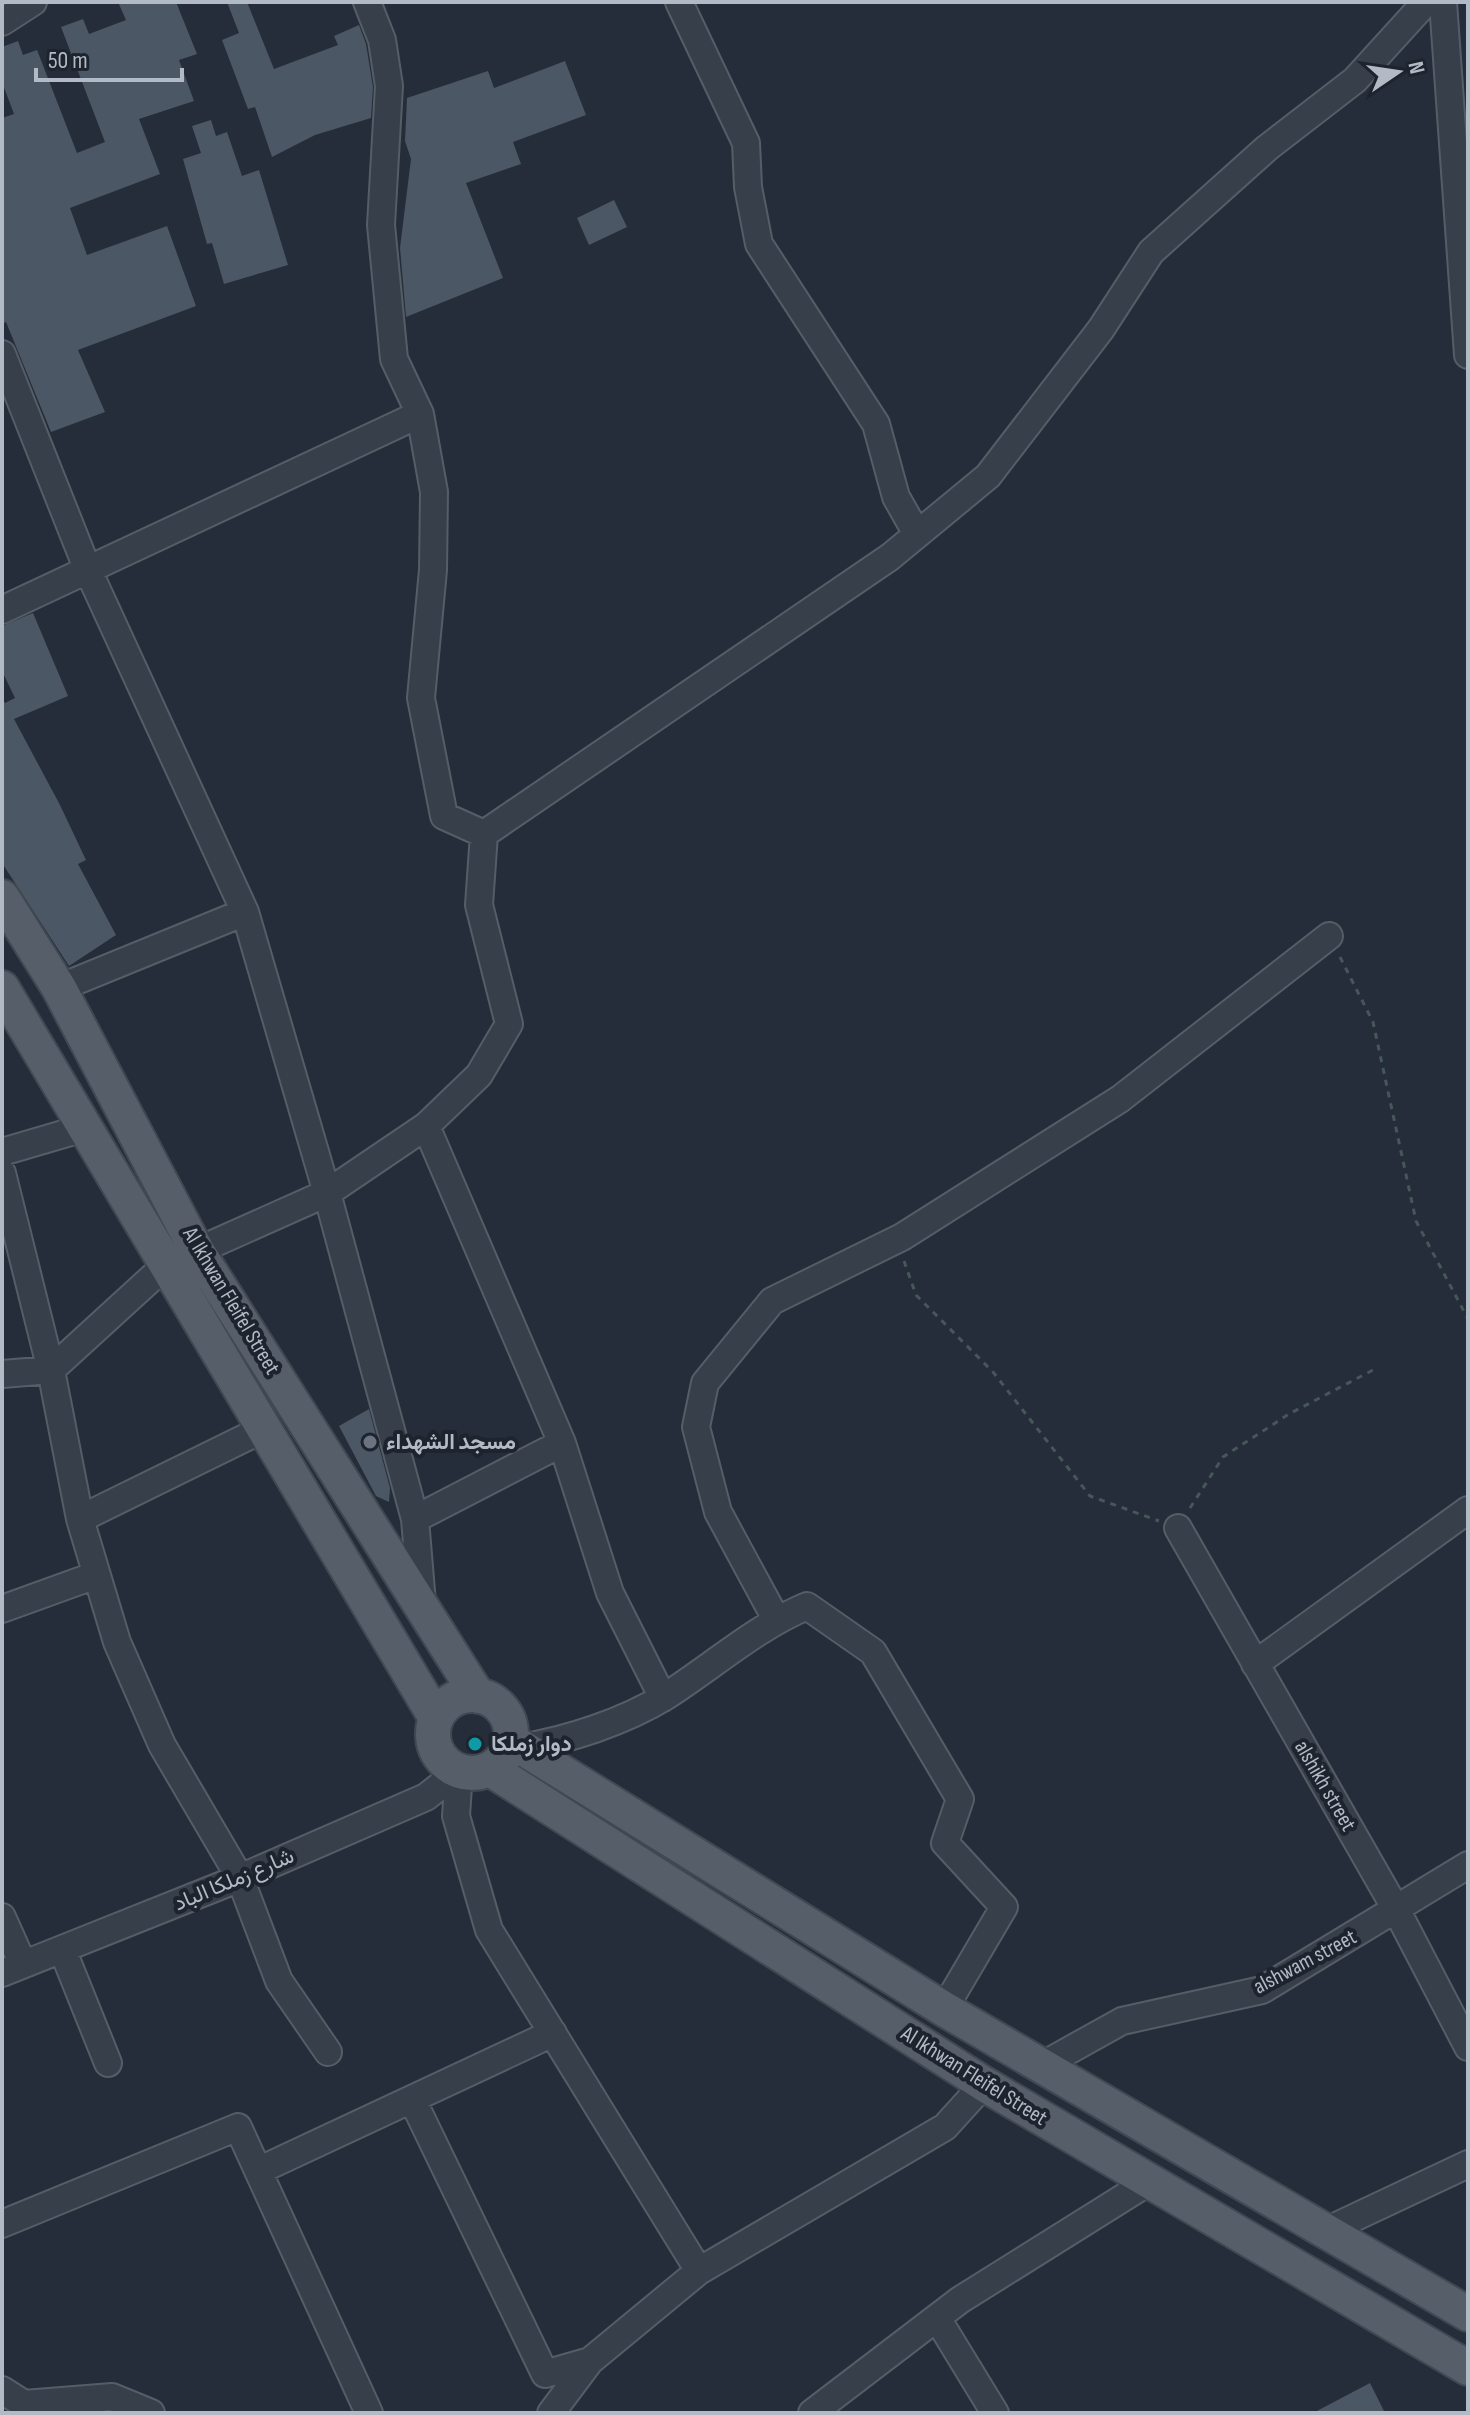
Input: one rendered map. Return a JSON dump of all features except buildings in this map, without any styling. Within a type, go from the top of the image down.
[{"type":"main road","name":"Al Ikhwan Fleifel Street","points":[[2,897],[59,988],[263,1429],[436,1718]]},
{"type":"main road","name":"Al Ikhwan Fleifel Street","points":[[2,988],[84,1128],[182,1257],[422,1606],[478,1696]]},
{"type":"main road","points":[[478,1696],[499,1707],[506,1717],[515,1744],[507,1752],[474,1770],[449,1766],[436,1750],[433,1728],[436,1718],[453,1700],[478,1696]]},
{"type":"main road","name":"Al Ikhwan Fleifel Street","points":[[515,1744],[944,2009],[1468,2314]]},
{"type":"main road","name":"Al Ikhwan Fleifel Street","points":[[474,1770],[984,2084],[1468,2368]]},
{"type":"street","points":[[2,22],[33,2]]},
{"type":"street","points":[[367,2],[382,40],[389,86],[381,225],[394,359],[420,414],[434,492],[433,570],[421,698],[444,816],[484,834]]},
{"type":"street","points":[[679,2],[746,143],[748,187],[759,244],[876,424],[896,497],[917,534]]},
{"type":"street","points":[[2,1374],[51,1370],[182,1257],[327,1193],[426,1126],[479,1075],[509,1024],[479,905],[484,834],[554,783],[728,671],[917,534],[988,476],[1101,329],[1151,252],[1267,148],[1355,80],[1426,2]]},
{"type":"street","points":[[1443,2],[1468,355]]},
{"type":"street","points":[[2,354],[87,568],[245,912],[327,1193],[415,1519],[422,1606]]},
{"type":"street","points":[[2,610],[420,414]]},
{"type":"street","points":[[59,988],[245,912]]},
{"type":"street","points":[[776,1619],[718,1512],[696,1427],[705,1383],[772,1301],[897,1240],[1120,1099],[1329,936]]},
{"type":"street","points":[[426,1126],[562,1443],[610,1593],[663,1698]]},
{"type":"street","points":[[2,1152],[84,1128]]},
{"type":"street","points":[[2,1173],[51,1370],[80,1519],[117,1642],[162,1745],[240,1878],[279,1981],[328,2052]]},
{"type":"street","points":[[80,1519],[263,1429]]},
{"type":"street","points":[[415,1519],[562,1443]]},
{"type":"street","points":[[1255,1664],[1468,1510]]},
{"type":"street","name":"alshikh street","points":[[1178,1528],[1397,1911],[1468,2047]]},
{"type":"street","points":[[2,1609],[96,1575]]},
{"type":"street","points":[[515,1744],[610,1722],[663,1698],[776,1619],[807,1606],[873,1652],[960,1799],[945,1843],[1004,1907],[944,2009]]},
{"type":"street","points":[[474,1770],[456,1816],[489,1930],[699,2271]]},
{"type":"street","name":"شارع زملكا الباد","points":[[13,1969],[240,1878],[426,1797],[474,1770]]},
{"type":"street","name":"alshwam street","points":[[1043,2065],[1122,2021],[1262,1990],[1397,1911],[1468,1865]]},
{"type":"street","points":[[2,1917],[13,1969]]},
{"type":"street","points":[[63,1951],[108,2063]]},
{"type":"street","points":[[258,2171],[553,2033]]},
{"type":"street","points":[[551,2413],[590,2361],[699,2271],[945,2127],[984,2084]]},
{"type":"street","points":[[412,2099],[545,2374],[590,2361]]},
{"type":"street","points":[[2,2224],[238,2127],[369,2413]]},
{"type":"street","points":[[1326,2231],[1468,2164]]},
{"type":"street","points":[[812,2413],[937,2318],[1150,2181]]},
{"type":"street","points":[[937,2318],[995,2413]]},
{"type":"street","points":[[13,2402],[112,2397],[151,2413]]},
{"type":"path","points":[[1329,936],[1373,1022],[1416,1221],[1468,1319]]},
{"type":"path","points":[[897,1240],[916,1295],[993,1372],[1090,1496],[1178,1528],[1223,1457],[1289,1414],[1375,1369]]},
{"type":"place","name":"مسجد الشهداء","points":[[370,1442]]},
{"type":"place","name":"دوار زملكا","points":[[475,1744]]}]
